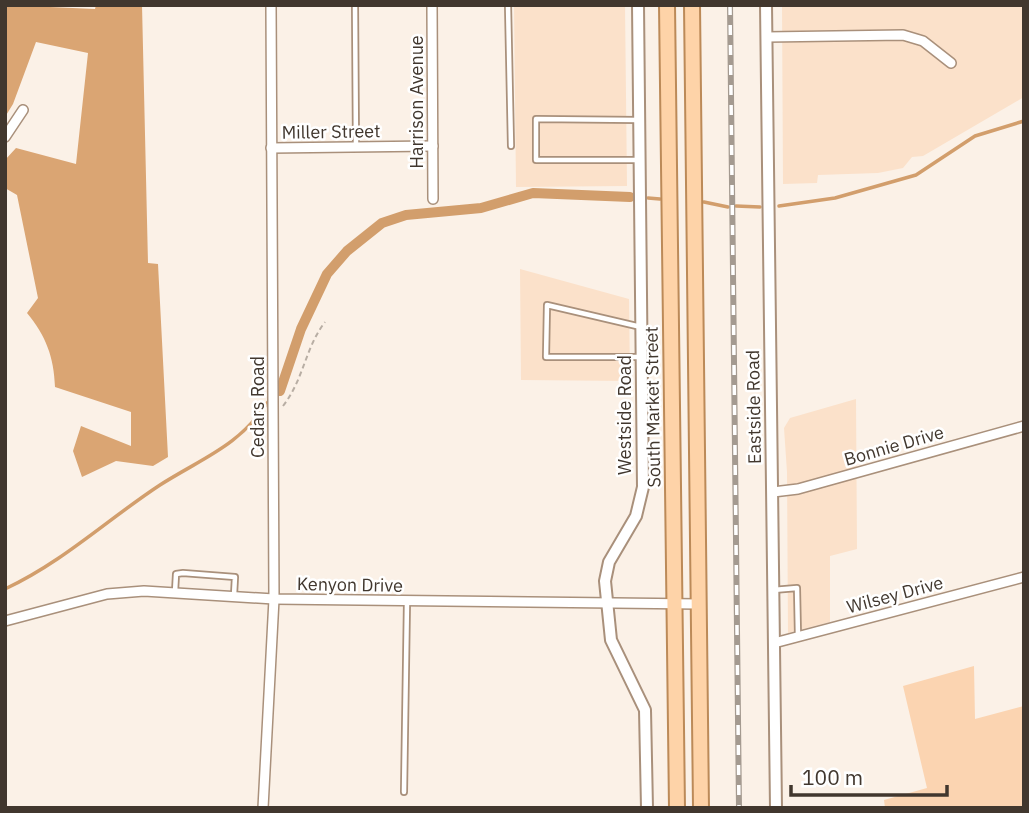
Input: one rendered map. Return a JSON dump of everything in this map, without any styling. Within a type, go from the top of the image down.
[{"type":"main road","name":"South Market Street","points":[[667,5],[677,808]]},
{"type":"main road","points":[[692,5],[701,808]]},
{"type":"street","name":"Cedars Road","points":[[263,808],[274,599],[271,5]]},
{"type":"street","name":"Harrison Avenue","points":[[432,5],[433,199]]},
{"type":"street","name":"Westside Road","points":[[638,5],[642,494],[631,526],[607,569],[607,604],[611,640],[645,710],[647,808]]},
{"type":"street","name":"Eastside Road","points":[[766,5],[776,808]]},
{"type":"street","points":[[767,37],[913,36],[932,46],[951,62]]},
{"type":"street","points":[[5,137],[23,110]]},
{"type":"street","name":"Miller Street","points":[[271,148],[433,146]]},
{"type":"street","name":"Bonnie Drive","points":[[773,492],[798,489],[1024,426]]},
{"type":"street","name":"Wilsey Drive","points":[[774,643],[1024,577]]},
{"type":"street","name":"Kenyon Drive","points":[[5,621],[107,594],[175,592],[274,599],[698,604]]},
{"type":"lane","points":[[355,5],[356,147]]},
{"type":"lane","points":[[508,5],[511,146]]},
{"type":"lane","points":[[639,120],[536,119],[536,160],[640,160]]},
{"type":"lane","points":[[642,327],[547,305],[546,357],[642,357]]},
{"type":"lane","points":[[175,592],[176,574],[183,573],[235,577],[233,596]]},
{"type":"lane","points":[[774,590],[797,588],[798,637]]},
{"type":"lane","points":[[404,792],[407,602]]},
{"type":"path","points":[[274,418],[300,382],[311,345],[325,322]]},
{"type":"shaded area","points":[[5,5],[95,9],[96,5],[142,5],[148,263],[158,264],[168,457],[153,466],[116,461],[82,477],[73,451],[81,426],[131,446],[131,412],[55,387],[48,347],[27,313],[38,298],[17,195],[5,188],[5,160],[16,148],[76,164],[88,53],[36,42],[13,104],[5,117]]},
{"type":"shaded area","points":[[514,5],[625,5],[627,186],[516,187]]},
{"type":"shaded area","points":[[782,5],[1024,5],[1024,97],[923,156],[912,157],[903,168],[878,173],[818,175],[817,183],[783,184]]},
{"type":"shaded area","points":[[520,269],[629,299],[630,381],[521,380]]},
{"type":"shaded area","points":[[856,399],[857,549],[830,556],[830,622],[788,633],[787,472],[784,428],[790,418]]},
{"type":"shaded area","points":[[974,666],[975,719],[1024,706],[1024,808],[885,808],[884,800],[927,788],[903,686]]},
{"type":"waterway","points":[[779,206],[835,198],[916,175],[975,136],[1024,121]]},
{"type":"waterway","points":[[280,391],[301,329],[327,274],[347,251],[382,223],[406,215],[481,208],[533,193],[630,197]]},
{"type":"waterway","points":[[648,198],[660,199]]},
{"type":"waterway","points":[[704,202],[728,207]]},
{"type":"waterway","points":[[736,206],[760,207]]},
{"type":"waterway","points":[[5,589],[66,553],[160,485],[232,441],[268,402]]},
{"type":"railway","points":[[730,5],[739,808]]}]
